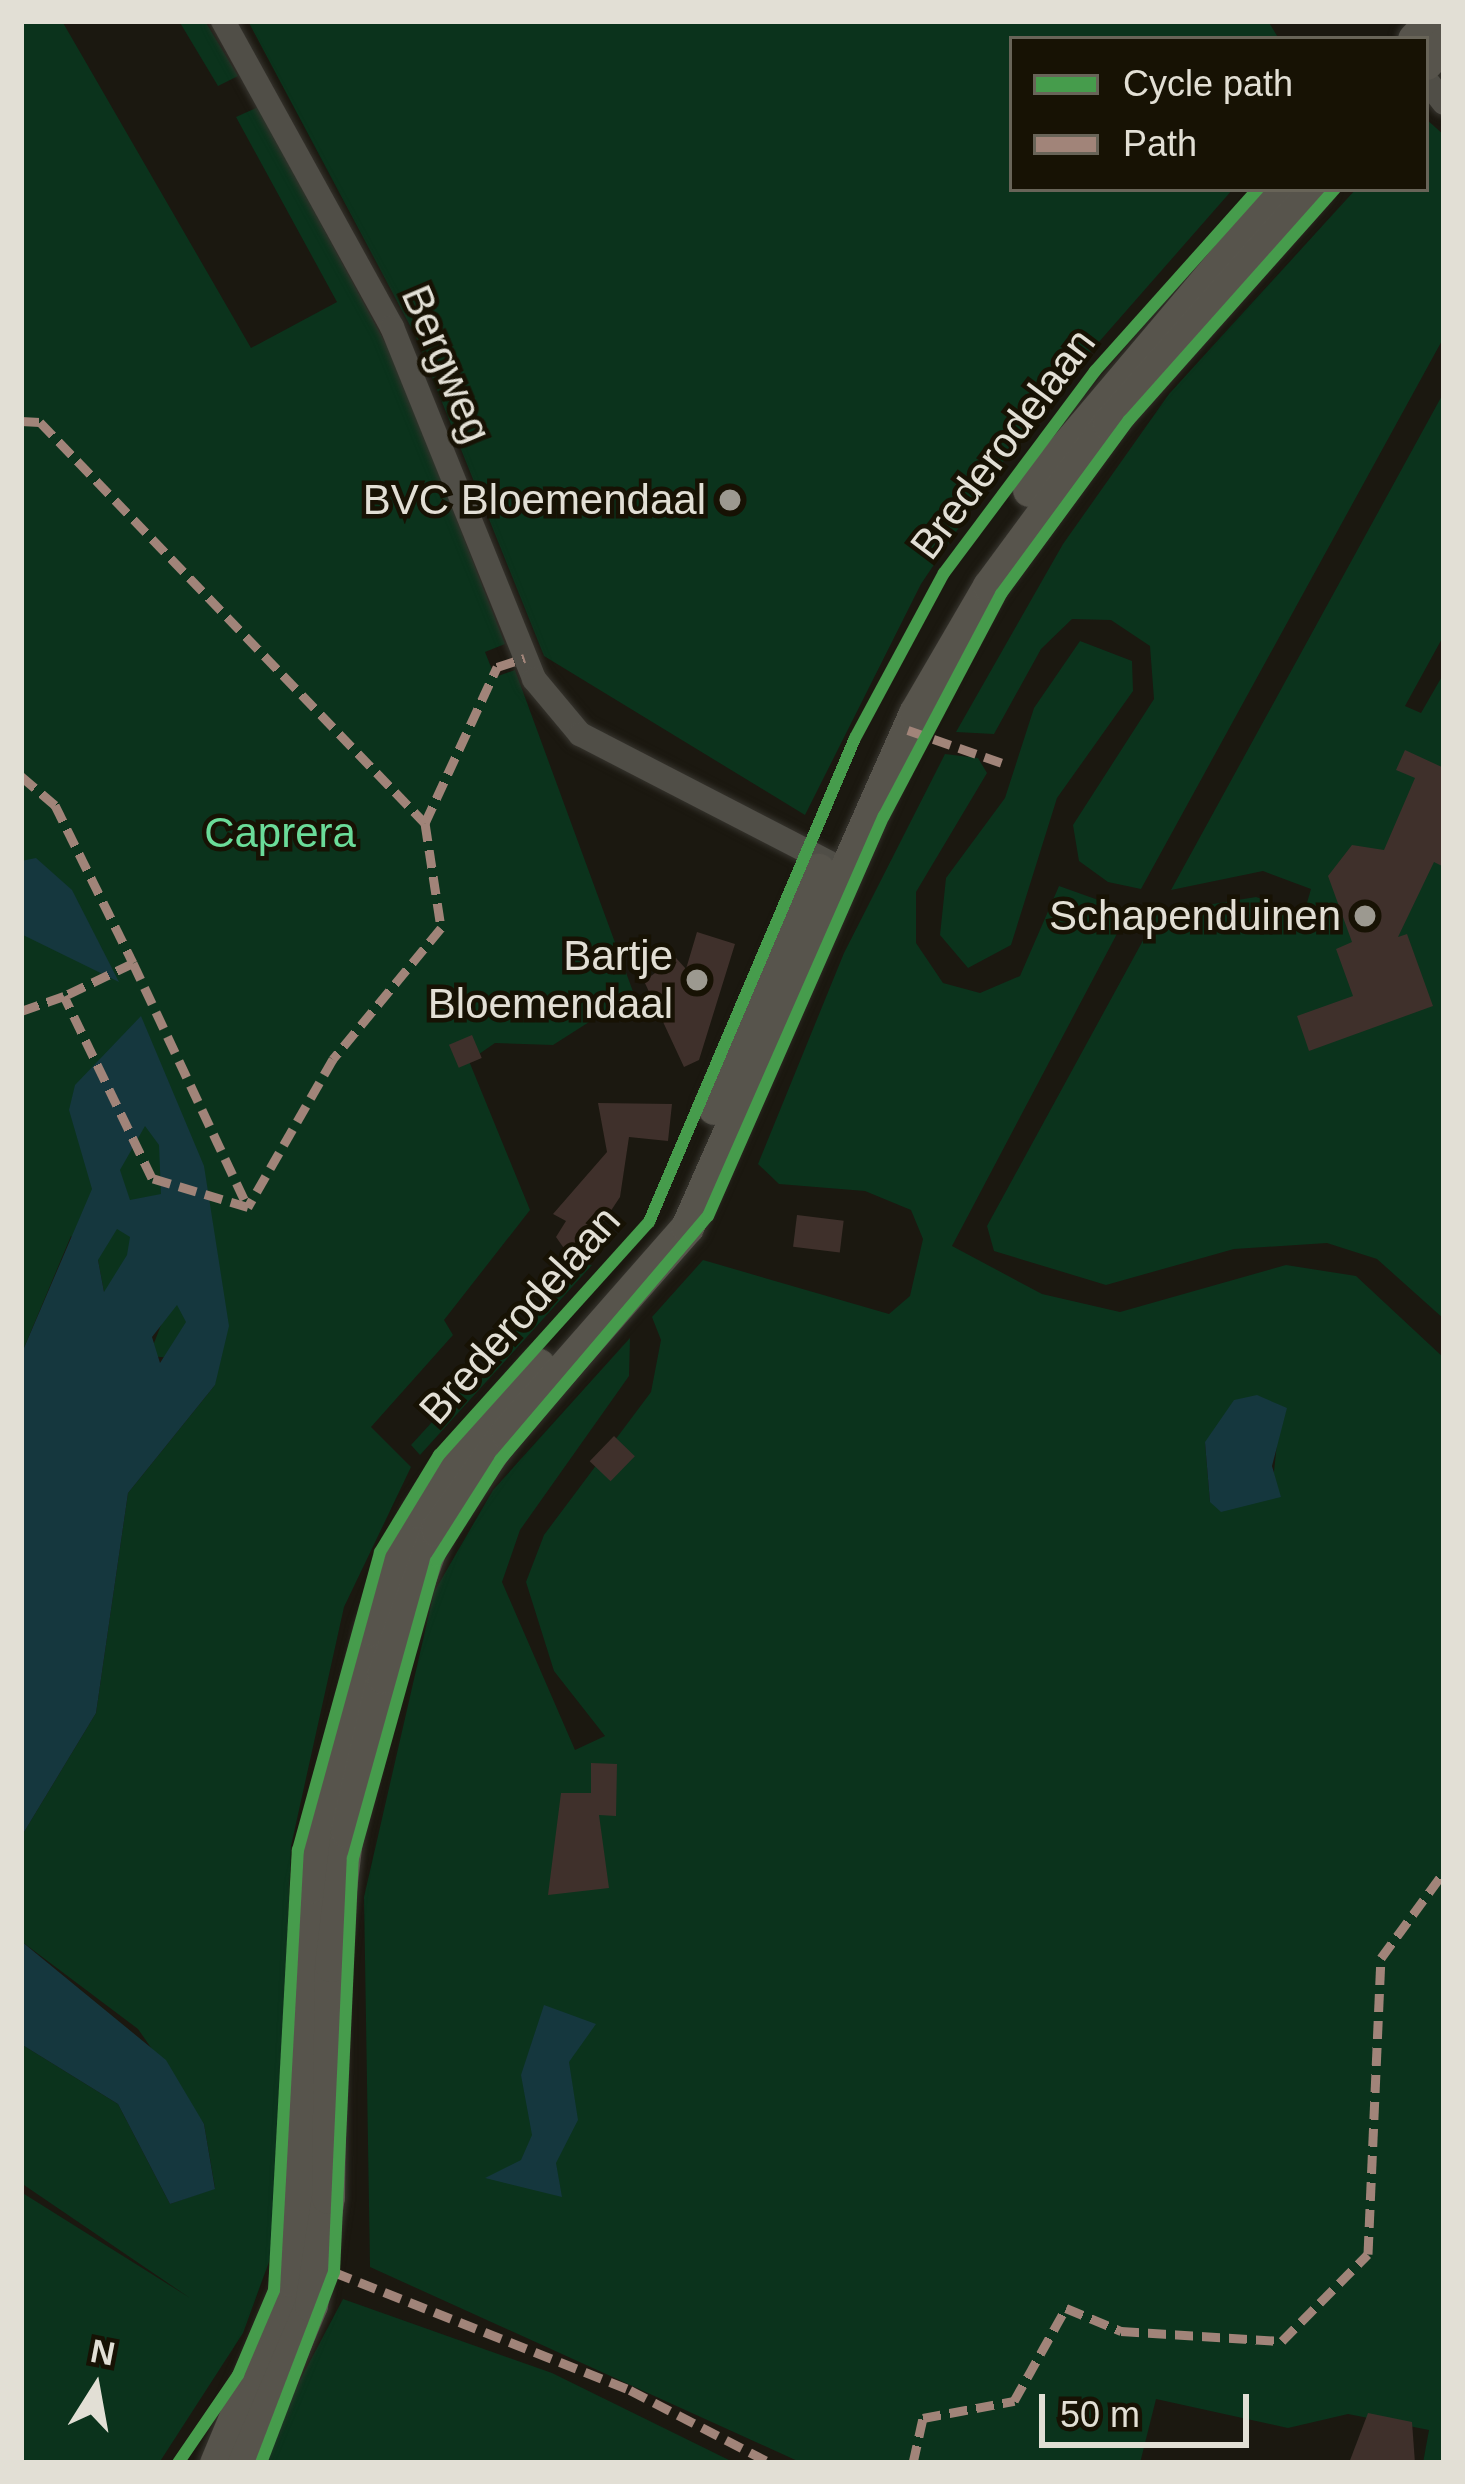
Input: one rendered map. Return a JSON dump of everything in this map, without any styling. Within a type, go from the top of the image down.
[{"type":"street","name":"Bergweg","points":[[224,21],[392,326],[534,679],[580,734],[833,865]]},
{"type":"street","name":"Brederodelaan","points":[[244,2463],[291,2367],[307,2264],[347,1832],[410,1595],[446,1495],[620,1294],[690,1196],[833,865],[984,553],[1068,437],[1280,192]]},
{"type":"street","name":"Brederodelaan","points":[[906,709],[1051,498],[1312,192]]},
{"type":"street","name":"Brederodelaan","points":[[216,2463],[307,2264]]},
{"type":"green space","name":"Caprera","points":[[21,21],[62,21],[251,348],[337,302],[236,117],[258,107],[395,361],[505,644],[485,652],[495,677],[515,670],[635,997],[628,1014],[597,1017],[553,1045],[495,1043],[469,1061],[530,1210],[444,1320],[453,1335],[371,1427],[411,1467],[344,1607],[291,1846],[277,2240],[243,2333],[159,2463],[21,2463],[21,2192],[190,2298],[21,2183],[21,2044],[118,2104],[170,2204],[215,2188],[204,2124],[138,2029],[21,1941],[21,1837],[96,1713],[128,1493],[215,1385],[187,1320],[172,1358],[149,1356],[168,1307],[104,1292],[98,1260],[71,1236],[21,1355]]},
{"type":"green space","points":[[179,21],[205,21],[238,76],[218,86]]},
{"type":"green space","name":"BVC Bloemendaal","points":[[248,21],[1268,21],[1277,36],[1009,36],[1009,192],[1230,192],[1034,416],[921,584],[805,815],[544,656],[415,335]]},
{"type":"green space","points":[[1429,122],[1444,135],[1444,337],[1141,889],[1108,882],[1079,861],[1073,825],[1154,699],[1150,646],[1111,620],[1072,619],[1041,649],[994,734],[956,732],[1063,544],[1169,394],[1353,192],[1429,192]]},
{"type":"green space","points":[[1444,392],[1444,635],[1405,706],[1421,713],[1444,673],[1444,1319],[1377,1259],[1327,1243],[1234,1249],[1106,1285],[994,1251],[987,1226],[1158,913],[1256,897],[1304,913],[1311,889],[1263,871],[1171,890]]},
{"type":"green space","points":[[1080,641],[1132,661],[1133,691],[1057,798],[1011,945],[968,968],[940,935],[946,878],[1005,798],[1034,708]]},
{"type":"green space","points":[[945,754],[978,758],[987,773],[916,892],[916,943],[943,983],[980,993],[1020,976],[1059,886],[1129,911],[952,1246],[1042,1294],[1120,1312],[1286,1265],[1356,1276],[1444,1358],[1444,2463],[1423,2463],[1429,2430],[1348,2414],[1288,2428],[1156,2399],[1140,2463],[802,2463],[370,2267],[364,1897],[434,1592],[493,1490],[630,1338],[629,1376],[520,1530],[502,1582],[575,1750],[605,1736],[554,1671],[526,1582],[544,1535],[651,1392],[661,1340],[652,1317],[703,1260],[889,1314],[910,1296],[923,1239],[911,1210],[865,1191],[779,1184],[758,1164],[844,953]],"holes":[[[1205,1442],[1277,1443],[1273,1481],[1210,1502]]]},
{"type":"green space","points":[[592,1265],[420,1455],[411,1445],[575,1266]]},
{"type":"green space","points":[[343,2299],[552,2373],[735,2463],[256,2463]]},
{"type":"water","points":[[36,858],[72,890],[119,982],[21,934],[21,861]]},
{"type":"water","points":[[141,1016],[204,1166],[229,1326],[215,1385],[128,1493],[96,1713],[21,1837],[21,1355],[92,1189],[69,1110],[75,1085]],"holes":[[[145,1126],[159,1145],[161,1194],[130,1200],[120,1170]],[[117,1229],[130,1237],[127,1255],[104,1292],[98,1260]],[[177,1305],[186,1322],[160,1363],[152,1337]]]},
{"type":"water","points":[[1257,1395],[1287,1408],[1272,1466],[1281,1497],[1221,1512],[1210,1502],[1205,1442],[1234,1400]]},
{"type":"water","points":[[21,1941],[166,2060],[204,2124],[215,2189],[170,2204],[118,2104],[21,2044]]},
{"type":"water","points":[[544,2005],[596,2024],[569,2062],[578,2120],[556,2163],[562,2197],[485,2178],[521,2160],[532,2135],[521,2075]]},
{"type":"building","name":"Schapenduinen","points":[[1405,750],[1444,768],[1444,867],[1434,862],[1398,937],[1407,934],[1433,1006],[1309,1051],[1297,1016],[1353,996],[1336,949],[1352,942],[1328,876],[1352,845],[1384,850],[1415,778],[1396,770]]},
{"type":"building","name":"Bartje Bloemendaal","points":[[697,932],[735,944],[699,1060],[684,1067],[644,981],[676,958],[686,969]]},
{"type":"building","points":[[472,1035],[482,1058],[459,1068],[449,1045]]},
{"type":"building","points":[[598,1103],[672,1104],[668,1141],[629,1137],[620,1197],[581,1256],[568,1254],[556,1237],[566,1221],[553,1214],[607,1152]]},
{"type":"building","points":[[797,1215],[844,1221],[840,1252],[793,1247]]},
{"type":"building","points":[[614,1436],[635,1456],[611,1481],[590,1461]]},
{"type":"building","points":[[591,1763],[617,1764],[616,1816],[599,1815],[609,1888],[548,1895],[561,1793],[591,1793]]},
{"type":"building","points":[[1368,2413],[1412,2422],[1415,2463],[1349,2463]]},
{"type":"marked path","points":[[21,421],[40,422],[425,823],[441,928],[333,1059],[248,1207],[152,1178],[64,996],[21,1011]]},
{"type":"marked path","points":[[425,823],[497,667],[525,658]]},
{"type":"marked path","points":[[908,730],[1002,763]]},
{"type":"marked path","points":[[21,776],[55,805],[133,963],[64,996]]},
{"type":"marked path","points":[[133,963],[248,1207]]},
{"type":"marked path","points":[[913,2463],[923,2418],[1014,2401],[1066,2308],[1121,2331],[1282,2341],[1368,2254],[1381,1958],[1444,1872]]},
{"type":"marked path","points":[[334,2272],[630,2390],[771,2463]]},
{"type":"cycle path","points":[[178,2463],[238,2375],[274,2290],[298,1850],[380,1552],[439,1455],[649,1222],[855,738],[944,573],[1095,371],[1255,192]]},
{"type":"cycle path","points":[[261,2463],[334,2272],[353,1858],[436,1561],[500,1460],[708,1216],[884,816],[1001,594],[1129,420],[1332,192]]},
{"type":"place","name":"BVC Bloemendaal","points":[[730,500]]},
{"type":"place","name":"Schapenduinen","points":[[1365,916]]},
{"type":"place","name":"Bartje Bloemendaal","points":[[697,980]]}]
